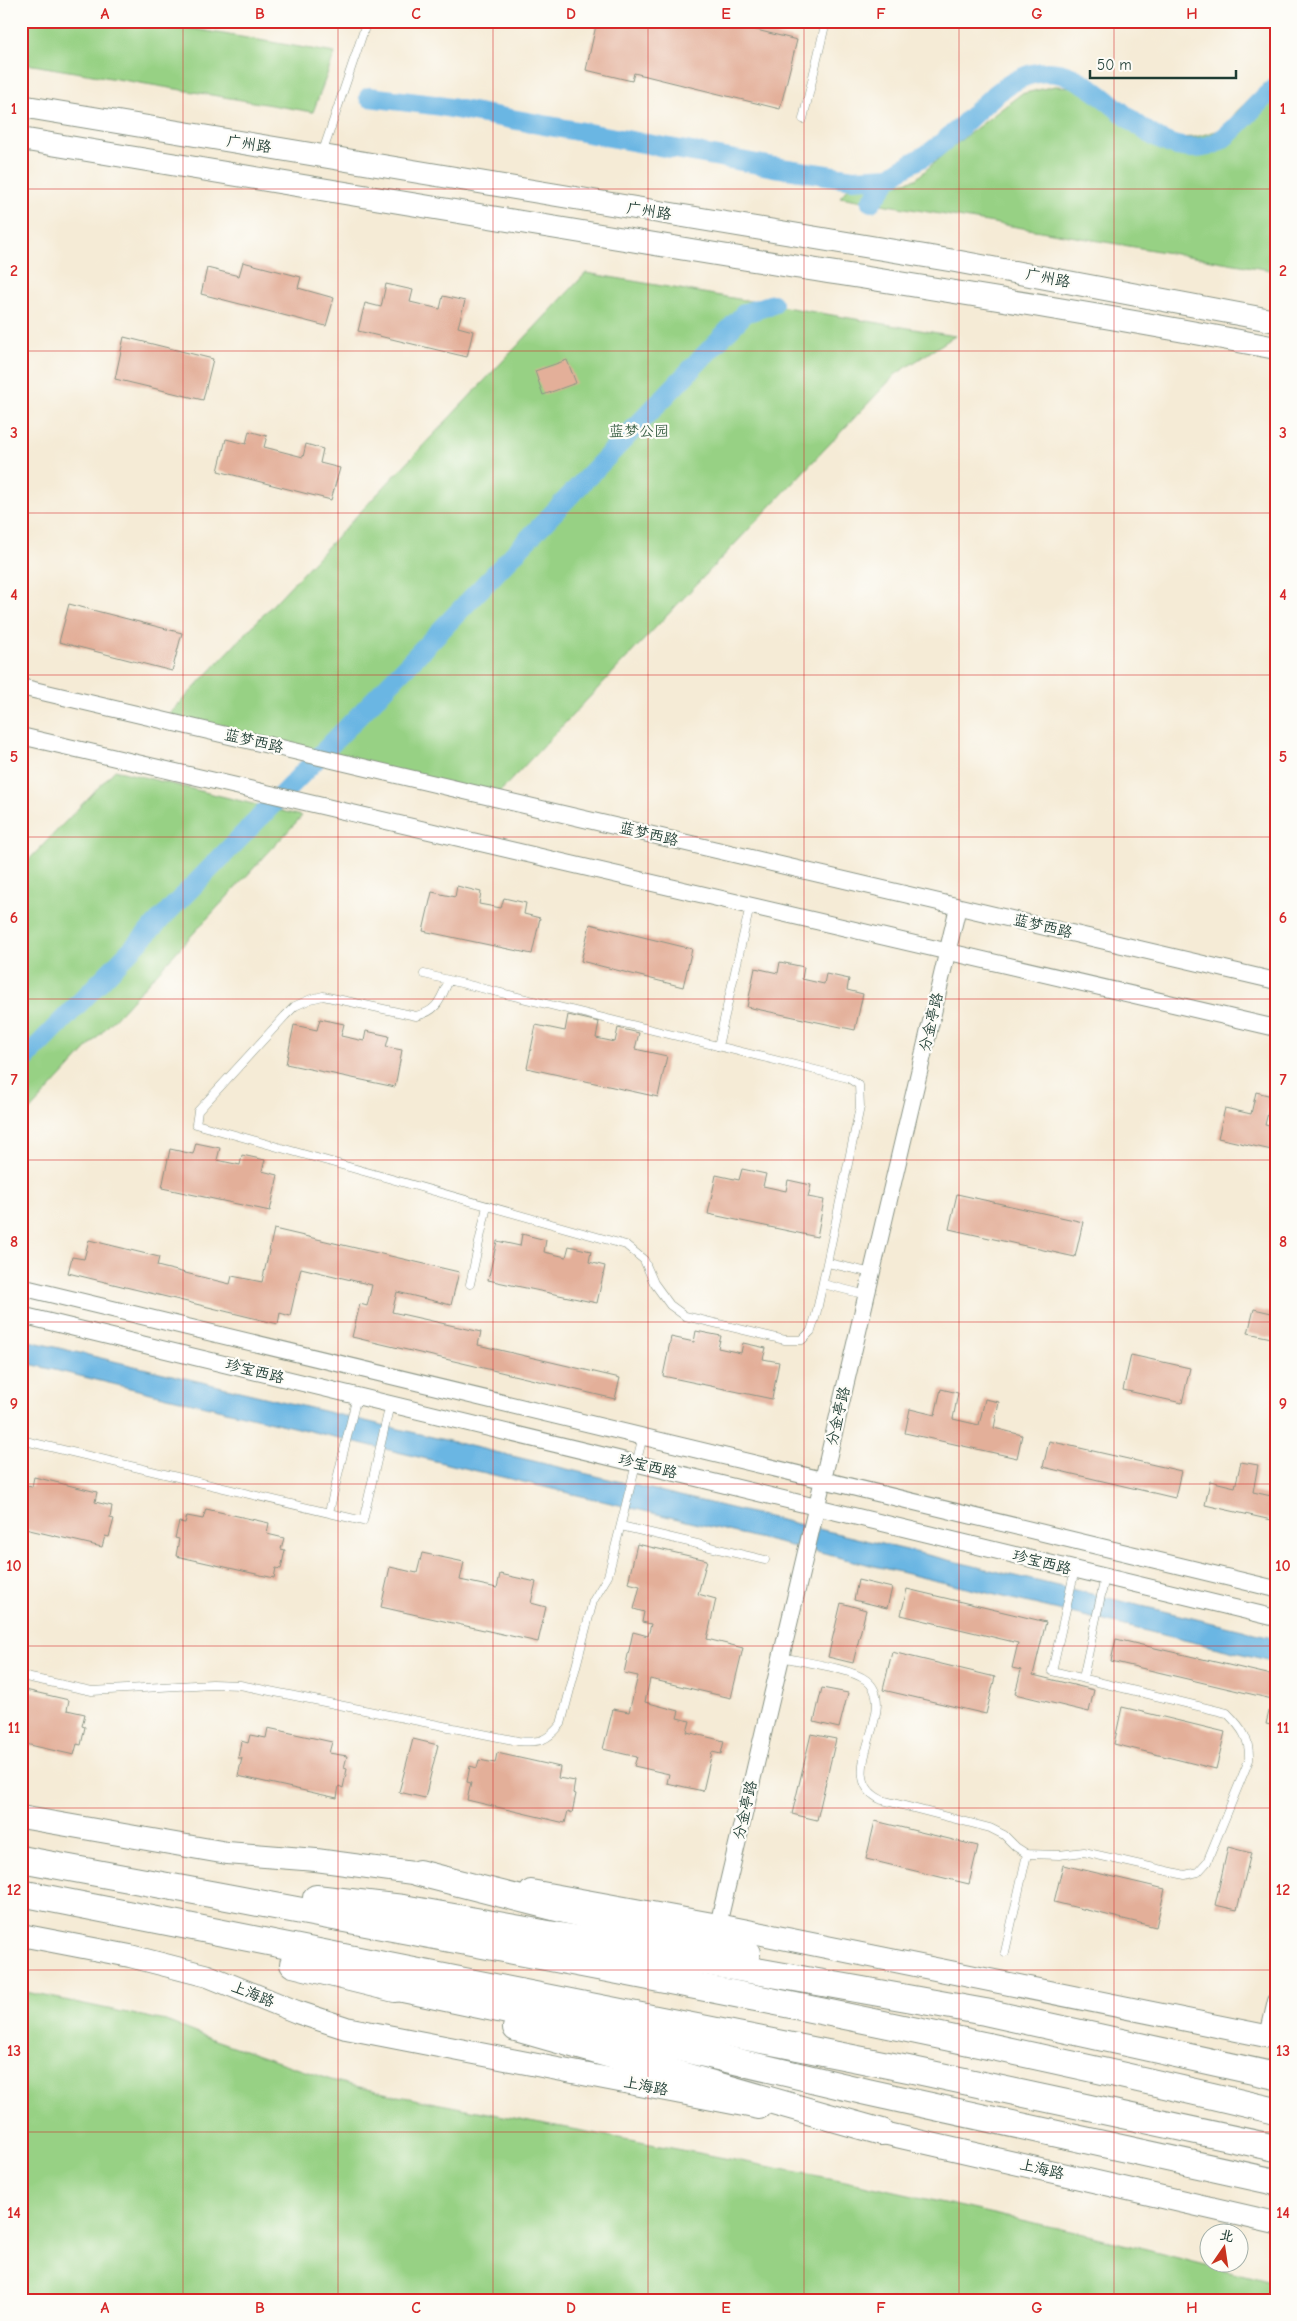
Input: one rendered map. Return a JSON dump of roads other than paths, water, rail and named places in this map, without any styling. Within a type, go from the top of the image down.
[{"type":"highway","points":[[21,1858],[692,1985],[919,2031],[1276,2112]]},
{"type":"highway","points":[[419,1874],[632,1927],[839,1973],[986,2012],[1276,2076]]},
{"type":"highway","points":[[162,1885],[322,1898],[404,1908],[986,2012]]},
{"type":"highway","points":[[21,1893],[903,2068],[1276,2148]]},
{"type":"highway","points":[[169,1922],[225,1948],[379,1984],[641,2039],[867,2092],[1276,2182]]},
{"type":"highway","points":[[379,1984],[555,2040],[727,2086],[882,2132]]},
{"type":"main road","name":"广州路","points":[[21,106],[955,261],[1276,321]]},
{"type":"main road","name":"广州路","points":[[21,139],[736,257],[898,281],[1174,328],[1276,348]]},
{"type":"main road","points":[[21,1817],[227,1853],[316,1860],[574,1898],[718,1925],[1272,2037]]},
{"type":"main road","name":"上海路","points":[[21,1935],[130,1956],[208,1976],[297,2012],[346,2028],[882,2132],[1276,2223]]},
{"type":"street","name":"蓝梦西路","points":[[21,687],[1276,981]]},
{"type":"street","points":[[21,736],[1276,1028]]},
{"type":"street","name":"分金亭路","points":[[718,1925],[958,907]]},
{"type":"street","name":"珍宝西路","points":[[21,1287],[1276,1589]]},
{"type":"street","name":"珍宝西路","points":[[21,1315],[1276,1618]]},
{"type":"street","points":[[1272,2037],[1276,2000]]},
{"type":"lane","points":[[321,156],[367,21]]},
{"type":"lane","points":[[803,119],[826,21]]},
{"type":"lane","points":[[718,1046],[750,906]]},
{"type":"lane","points":[[424,974],[449,980],[848,1078],[859,1085],[860,1107],[828,1263],[811,1331],[802,1340],[785,1340],[685,1316],[670,1305],[654,1283],[644,1260],[626,1245],[196,1124],[198,1111],[295,1006],[323,996],[416,1016],[430,1013],[440,1000],[449,980]]},
{"type":"lane","points":[[470,1284],[487,1206]]},
{"type":"lane","points":[[828,1263],[872,1273]]},
{"type":"lane","points":[[823,1284],[867,1295]]},
{"type":"lane","points":[[329,1512],[357,1396]]},
{"type":"lane","points":[[21,1440],[363,1521],[390,1404]]},
{"type":"lane","points":[[21,1676],[92,1691],[212,1684],[240,1685],[518,1741],[536,1742],[551,1736],[561,1724],[593,1601],[608,1576],[643,1436]]},
{"type":"lane","points":[[620,1526],[765,1560]]},
{"type":"lane","points":[[781,1657],[857,1675],[868,1681],[876,1695],[876,1706],[862,1772],[863,1783],[870,1795],[882,1800],[990,1828],[1004,1835],[1016,1847],[1027,1854],[1059,1855],[1084,1852],[1184,1875],[1198,1872],[1207,1862],[1249,1760],[1250,1744],[1235,1721],[1227,1713],[1052,1671],[1075,1569]]},
{"type":"lane","points":[[1083,1678],[1105,1577]]},
{"type":"lane","points":[[1005,1952],[1027,1854]]},
{"type":"water","points":[[21,1339],[1276,1638],[1276,1662],[21,1362]]},
{"type":"waterway","points":[[871,202],[894,174],[932,151],[993,96],[1019,79],[1046,72],[1070,77],[1092,89],[1135,123],[1158,138],[1182,147],[1208,146],[1217,142],[1234,129],[1276,87]]},
{"type":"waterway","points":[[369,97],[434,105],[774,167],[853,179],[891,177]]},
{"type":"waterway","points":[[21,1063],[370,704],[745,313],[773,304]]},
{"type":"park label","name":"蓝梦公园","points":[[639,431]]}]
